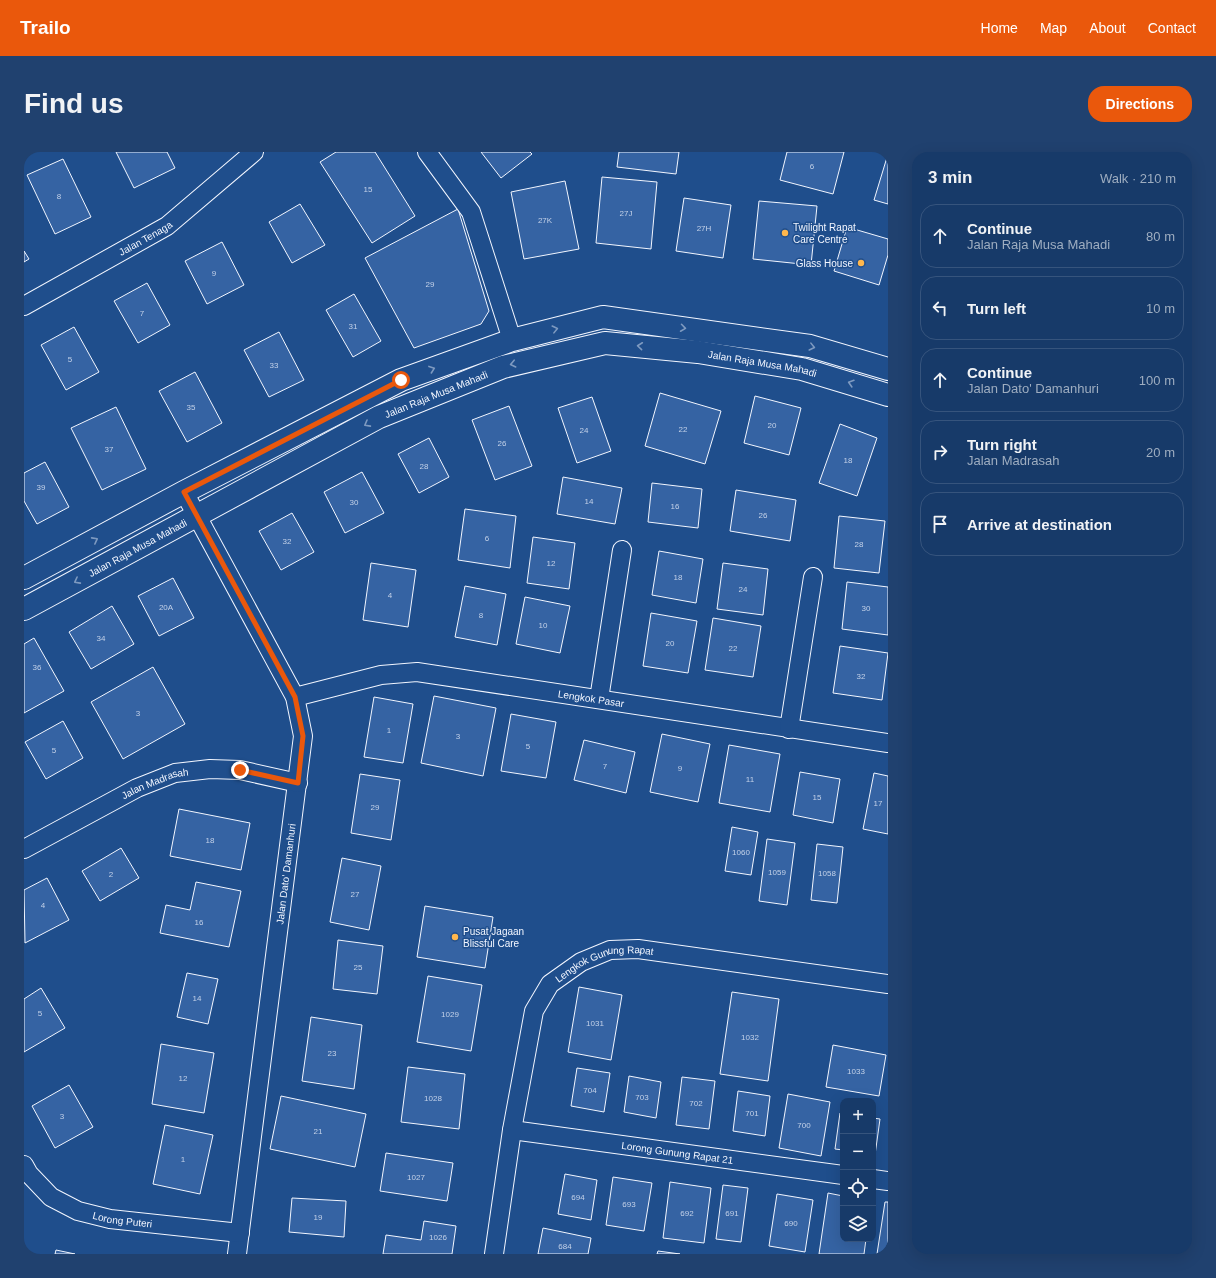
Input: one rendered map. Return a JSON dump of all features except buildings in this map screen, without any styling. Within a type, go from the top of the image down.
[{"type":"main road","points":[[24,578],[184,492],[401,380],[512,340],[603,317],[810,346],[888,370]]},
{"type":"main road","name":"Jalan Raja Musa Mahadi","points":[[24,610],[379,417],[503,367],[605,343],[698,352],[802,369],[888,395]]},
{"type":"street","name":"Jalan Tenaga","points":[[24,306],[167,226],[254,152]]},
{"type":"street","points":[[427,152],[471,212],[512,340]]},
{"type":"street","name":"Jalan Dato' Damanhuri","points":[[184,492],[295,697],[303,736],[237,1254]]},
{"type":"street","points":[[599,699],[622,550]]},
{"type":"street","points":[[789,729],[813,577]]},
{"type":"street","name":"Lengkok Pasar","points":[[295,697],[381,675],[417,672],[888,743]]},
{"type":"street","name":"Jalan Madrasah","points":[[24,849],[137,788],[176,773],[210,769],[240,770],[298,783]]},
{"type":"street","name":"Lengkok Gunung Rapat","points":[[494,1254],[512,1130],[534,1011],[550,984],[582,962],[610,950],[638,949],[888,984]]},
{"type":"street","name":"Lorong Gunung Rapat 21","points":[[512,1130],[840,1175]]},
{"type":"street","name":"Lorong Puteri","points":[[24,1165],[29,1174],[51,1197],[78,1212],[110,1219],[240,1233]]},
{"type":"street","points":[[876,1179],[888,1181]]},
{"type":"place","name":"Twilight Rapat Care Centre","points":[[785,233]]},
{"type":"place","name":"Glass House","points":[[861,263]]},
{"type":"place","name":"Pusat Jagaan Blissful Care","points":[[455,937]]},
{"type":"route","points":[[240,770],[298,783],[303,736],[295,697],[184,492],[401,380]]}]
